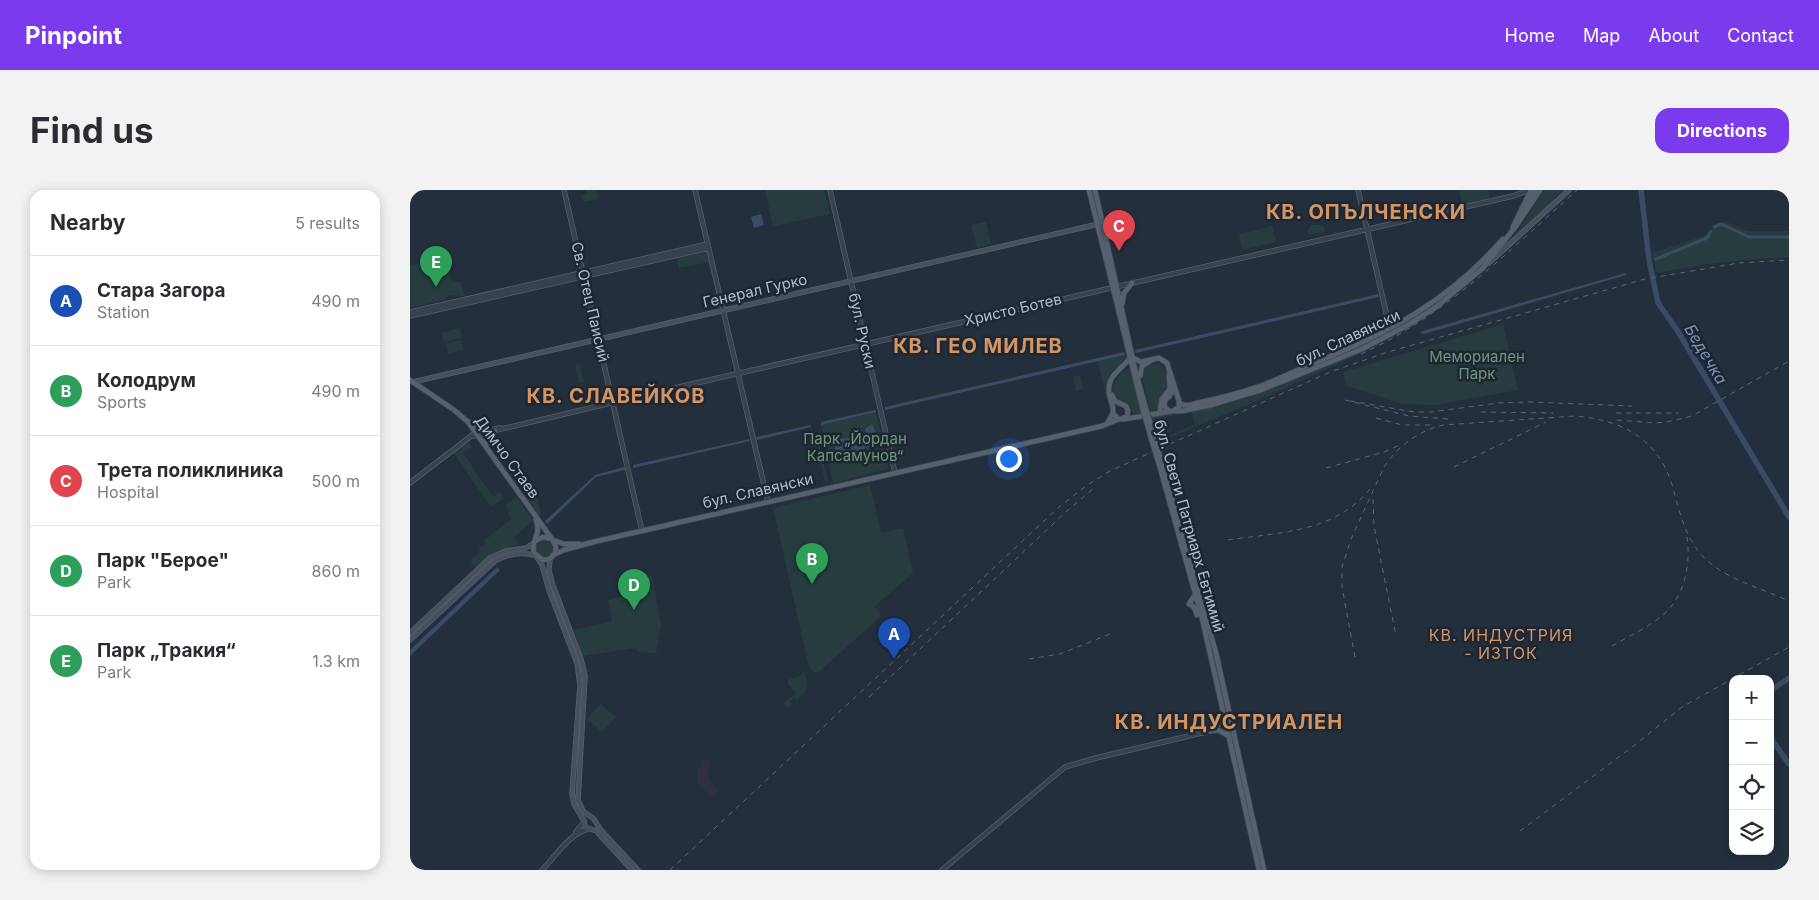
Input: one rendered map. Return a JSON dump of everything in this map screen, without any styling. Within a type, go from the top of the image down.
[{"type":"main road","name":"бул. Свети Патриарх Евтимий","points":[[1089,190],[1148,422],[1228,716],[1229,736],[1259,870]]},
{"type":"main road","name":"бул. Свети Патриарх Евтимий","points":[[1095,190],[1103,223],[1114,287],[1122,308],[1133,370],[1145,410]]},
{"type":"main road","points":[[1512,227],[1530,190]]},
{"type":"main road","name":"бул. Славянски","points":[[1178,401],[1184,406],[1190,405],[1255,388],[1391,332],[1460,282],[1478,266],[1512,227],[1536,190]]},
{"type":"main road","name":"бул. Славянски","points":[[552,557],[564,550],[593,542],[1105,425],[1120,419],[1158,412],[1182,411],[1261,390],[1362,349],[1436,306],[1483,268],[1516,226],[1540,190]]},
{"type":"main road","points":[[1483,268],[1569,190]]},
{"type":"main road","name":"Генерал Гурко","points":[[412,381],[1103,223]]},
{"type":"main road","points":[[1122,308],[1124,294],[1132,283]]},
{"type":"main road","points":[[1133,370],[1128,368],[1122,370],[1112,382],[1113,398],[1126,406],[1128,412],[1126,417],[1120,419],[1114,411],[1109,393],[1110,380],[1131,355],[1139,362],[1156,358],[1166,362],[1170,368],[1178,408],[1172,411],[1165,408],[1164,403]]},
{"type":"main road","points":[[1140,387],[1140,370],[1145,363],[1155,360],[1160,361],[1166,366],[1172,390],[1158,412]]},
{"type":"main road","points":[[1158,412],[1162,399],[1170,388],[1168,371]]},
{"type":"main road","name":"Димчо Стаев","points":[[412,381],[454,410],[465,420],[552,540]]},
{"type":"main road","points":[[1167,398],[1173,396],[1178,401]]},
{"type":"main road","points":[[1105,425],[1110,420],[1117,405],[1121,404]]},
{"type":"main road","points":[[1128,412],[1138,417]]},
{"type":"main road","points":[[465,420],[489,429]]},
{"type":"main road","points":[[486,448],[486,439],[495,431]]},
{"type":"main road","name":"Димчо Стаев","points":[[534,516],[538,529],[535,542]]},
{"type":"main road","points":[[410,634],[490,558],[506,551],[526,548],[543,537],[552,540],[556,548],[548,568],[584,669],[585,683],[577,794],[580,806],[594,819],[638,870]]},
{"type":"main road","name":"бул. Славянски","points":[[552,540],[569,544],[593,542]]},
{"type":"main road","points":[[535,542],[533,550],[542,564],[547,586],[579,670],[580,685],[572,795],[575,808],[584,822],[584,826],[596,831],[632,870]]},
{"type":"main road","points":[[410,640],[495,561],[506,556],[518,554],[527,554],[544,560],[552,557]]},
{"type":"main road","name":"бул. Свети Патриарх Евтимий","points":[[1196,594],[1204,613],[1264,870]]},
{"type":"main road","points":[[1197,615],[1194,607],[1189,604],[1196,594],[1204,599],[1209,599],[1204,602],[1204,613]]},
{"type":"main road","points":[[1210,731],[1218,730],[1229,736]]},
{"type":"main road","points":[[584,822],[590,817]]},
{"type":"main road","points":[[589,829],[594,827],[596,823]]},
{"type":"street","name":"Св. Отец Паисий","points":[[564,190],[642,531]]},
{"type":"street","points":[[696,190],[768,502]]},
{"type":"street","name":"бул. Руски","points":[[830,190],[895,473]]},
{"type":"street","points":[[1358,190],[1391,332]]},
{"type":"street","name":"Христо Ботев","points":[[475,435],[1513,196],[1530,190]]},
{"type":"street","points":[[1513,196],[1522,196],[1525,202]]},
{"type":"street","points":[[410,312],[708,246]]},
{"type":"street","points":[[410,316],[584,274]]},
{"type":"street","name":"Христо Ботев","points":[[410,483],[475,435],[489,429],[512,426]]},
{"type":"street","points":[[942,870],[1065,767],[1210,731],[1228,716]]},
{"type":"street","points":[[570,840],[584,822]]},
{"type":"street","points":[[542,870],[580,831],[589,829]]},
{"type":"shaded area","points":[[701,760],[709,761],[708,778],[719,791],[712,797],[697,782],[698,767],[701,767]]},
{"type":"green space","points":[[586,190],[596,190],[598,199],[584,202],[581,196],[587,194]]},
{"type":"green space","points":[[765,190],[824,190],[830,214],[773,226]]},
{"type":"green space","points":[[1459,190],[1488,190],[1490,200],[1463,206]]},
{"type":"green space","points":[[1543,190],[1567,190],[1560,192],[1541,214],[1507,245],[1524,222]]},
{"type":"green space","points":[[1571,190],[1575,190],[1463,290],[1412,326],[1379,345],[1266,397],[1159,442],[1152,417],[1182,413],[1249,397],[1322,366],[1338,362],[1411,326],[1454,295]],"holes":[[[1192,412],[1195,424],[1163,438],[1156,419]]]},
{"type":"green space","points":[[1724,221],[1748,231],[1789,231],[1789,257],[1723,262],[1657,273],[1652,253],[1704,236]]},
{"type":"green space","points":[[986,222],[991,244],[977,248],[971,225]]},
{"type":"green space","points":[[1311,225],[1323,225],[1325,230],[1324,232],[1309,235],[1307,231]]},
{"type":"green space","points":[[1272,226],[1276,242],[1242,250],[1239,234]]},
{"type":"green space","points":[[707,252],[709,262],[679,268],[677,258]]},
{"type":"green space","points":[[432,261],[434,267],[448,263],[452,282],[460,282],[465,296],[451,295],[444,300],[410,308],[410,265]]},
{"type":"green space","name":"Мемориален Парк","points":[[1503,324],[1518,390],[1436,405],[1403,404],[1347,386],[1343,372]]},
{"type":"green space","points":[[460,328],[462,338],[444,342],[441,333]]},
{"type":"green space","points":[[461,340],[463,350],[448,354],[446,343]]},
{"type":"green space","points":[[1125,355],[1125,360],[1110,374],[1106,384],[1106,395],[1098,361]]},
{"type":"green space","points":[[1158,363],[1164,368],[1168,389],[1157,410],[1150,412],[1142,376],[1145,367],[1149,364]]},
{"type":"green space","points":[[580,364],[584,382],[579,383],[575,365]]},
{"type":"green space","points":[[1125,370],[1130,372],[1142,414],[1133,413],[1129,405],[1118,401],[1113,393],[1116,380]]},
{"type":"green space","points":[[1080,375],[1083,390],[1076,391],[1073,377]]},
{"type":"green space","name":"Парк „Йордан Капсамунов“","points":[[876,412],[888,469],[833,483],[821,425]]},
{"type":"green space","points":[[467,440],[472,447],[463,453],[472,468],[494,497],[500,492],[504,498],[491,507],[452,451]]},
{"type":"green space","points":[[817,447],[820,447],[828,481],[825,482]]},
{"type":"green space","points":[[870,485],[881,533],[903,528],[913,573],[875,606],[881,616],[820,671],[815,673],[809,667],[773,508]]},
{"type":"green space","points":[[536,492],[541,514],[538,517],[522,495]]},
{"type":"green space","points":[[517,497],[533,521],[514,537],[519,545],[492,554],[476,568],[471,563],[472,558],[481,552],[478,549],[486,544],[484,541],[511,519],[508,514],[510,512],[505,505]]},
{"type":"green space","points":[[545,540],[551,543],[553,550],[550,555],[543,557],[537,553],[536,547],[539,542]]},
{"type":"green space","points":[[646,574],[652,576],[661,625],[656,653],[638,652],[635,648],[583,656],[574,630],[612,621],[608,600],[622,596]]},
{"type":"green space","points":[[804,671],[807,684],[806,690],[797,700],[794,698],[790,702],[792,704],[788,708],[784,703],[796,693],[788,684],[788,680],[800,676]]},
{"type":"green space","points":[[600,704],[616,717],[602,732],[587,719]]},
{"type":"water","points":[[761,214],[764,225],[754,228],[751,217]]},
{"type":"water","points":[[1626,273],[1626,275],[1424,334],[1419,332]]},
{"type":"water","points":[[1378,294],[1379,297],[1322,310],[1322,307]]},
{"type":"water","points":[[1314,309],[1314,312],[1136,353],[1135,350]]},
{"type":"water","points":[[1124,352],[1125,355],[885,410],[885,407]]},
{"type":"water","points":[[875,410],[876,412],[821,425],[821,422]]},
{"type":"water","points":[[872,424],[877,436],[872,446],[854,452],[844,459],[838,458],[834,444],[835,437],[843,439],[867,434],[865,429]]},
{"type":"water","points":[[811,425],[811,427],[757,440],[756,437]]},
{"type":"water","points":[[750,439],[750,441],[633,468],[633,465]]},
{"type":"water","points":[[624,467],[625,470],[596,477],[547,524],[545,521],[595,475]]},
{"type":"water","points":[[497,567],[500,570],[410,656],[410,650]]},
{"type":"waterway","name":"Бедечка","points":[[1641,190],[1649,260],[1658,303],[1677,330],[1789,517]]},
{"type":"waterway","points":[[1714,227],[1721,224],[1749,237],[1789,237]]},
{"type":"waterway","points":[[1656,259],[1707,238],[1711,231]]},
{"type":"waterway","points":[[1311,311],[1325,308]]},
{"type":"waterway","points":[[1774,688],[1789,678]]},
{"type":"waterway","points":[[1774,743],[1789,764]]},
{"type":"railway","points":[[1361,354],[1392,339],[1421,321],[1475,281],[1577,190]]},
{"type":"railway","points":[[670,870],[1059,507],[1086,486],[1110,471],[1330,372],[1388,352],[1645,279],[1739,263],[1789,260]]},
{"type":"railway","points":[[1617,420],[1655,423],[1692,416],[1789,361]]},
{"type":"railway","points":[[1448,419],[1409,416],[1345,400],[1414,412],[1431,412],[1498,403],[1529,402],[1632,406]]},
{"type":"railway","points":[[1481,412],[1553,413]]},
{"type":"railway","points":[[1616,413],[1678,413]]},
{"type":"railway","points":[[1355,657],[1342,587],[1342,567],[1351,539],[1384,467],[1390,459],[1409,440],[1425,431],[1443,425],[1575,416],[1609,422],[1637,435],[1659,457],[1667,471],[1686,529],[1699,552],[1718,569],[1729,575],[1789,601]]},
{"type":"railway","points":[[1376,418],[1402,425],[1432,425]]},
{"type":"railway","points":[[1454,467],[1546,422]]},
{"type":"railway","points":[[1326,468],[1384,452],[1400,445]]},
{"type":"railway","points":[[869,697],[1067,511],[1094,488]]},
{"type":"railway","points":[[1228,540],[1286,532],[1323,522],[1340,514],[1356,503],[1370,489]]},
{"type":"railway","points":[[1373,499],[1374,526],[1396,636]]},
{"type":"railway","points":[[1612,646],[1653,623],[1672,606],[1685,578],[1688,557],[1687,537]]},
{"type":"railway","points":[[1029,659],[1060,654],[1110,634]]},
{"type":"railway","points":[[1520,831],[1682,707],[1789,647]]},
{"type":"place","name":"Трета поликлиника","points":[[1119,251]]},
{"type":"place","name":"Парк „Тракия“","points":[[436,287]]},
{"type":"place","name":"Колодрум","points":[[812,584]]},
{"type":"place","name":"Парк \"Берое\"","points":[[634,610]]},
{"type":"place","name":"Стара Загора","points":[[894,659]]},
{"type":"district","name":"КВ. ОПЪЛЧЕНСКИ","points":[[1366,212]]},
{"type":"district","name":"КВ. ГЕО МИЛЕВ","points":[[978,346]]},
{"type":"district","name":"КВ. СЛАВЕЙКОВ","points":[[616,396]]},
{"type":"district","name":"КВ. ИНДУСТРИЯ - ИЗТОК","points":[[1501,644]]},
{"type":"district","name":"КВ. ИНДУСТРИАЛЕН","points":[[1229,722]]}]
